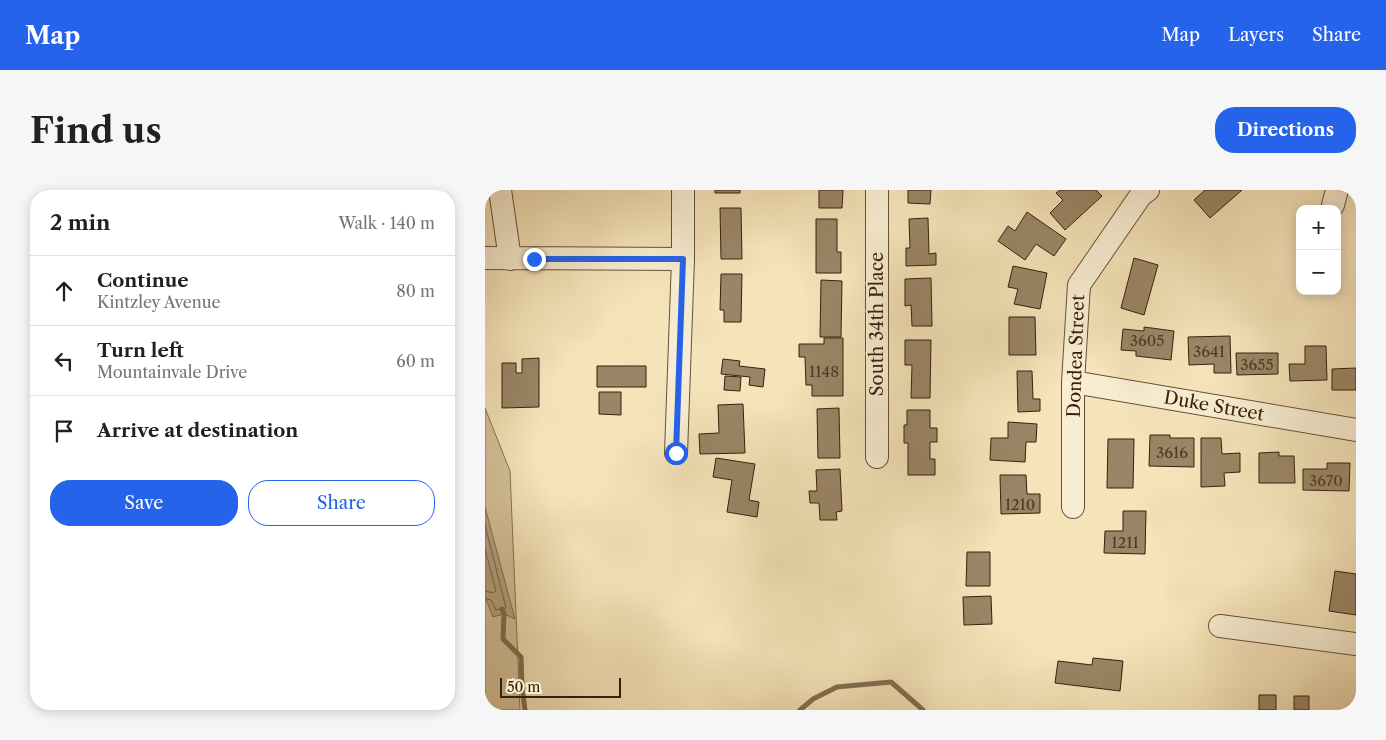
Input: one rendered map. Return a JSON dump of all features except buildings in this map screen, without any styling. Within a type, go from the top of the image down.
[{"type":"street","points":[[500,190],[510,259]]},
{"type":"street","points":[[676,453],[683,259],[683,190]]},
{"type":"street","name":"South 34th Place","points":[[877,190],[877,457]]},
{"type":"street","name":"Dondea Street","points":[[1073,507],[1073,382],[1079,286],[1142,192]]},
{"type":"street","points":[[485,258],[683,259]]},
{"type":"street","name":"Duke Street","points":[[1073,382],[1356,430]]},
{"type":"street","points":[[1220,626],[1356,644]]},
{"type":"shaded area","points":[[485,408],[510,471],[520,710],[485,710]]},
{"type":"water","points":[[485,507],[515,619],[504,614],[493,617],[485,597]]},
{"type":"waterway","points":[[502,609],[504,614],[503,639],[521,657],[525,710]]},
{"type":"waterway","points":[[800,710],[813,699],[837,687],[891,682],[923,710]]},
{"type":"route","points":[[534,259],[683,259],[676,453]]}]
